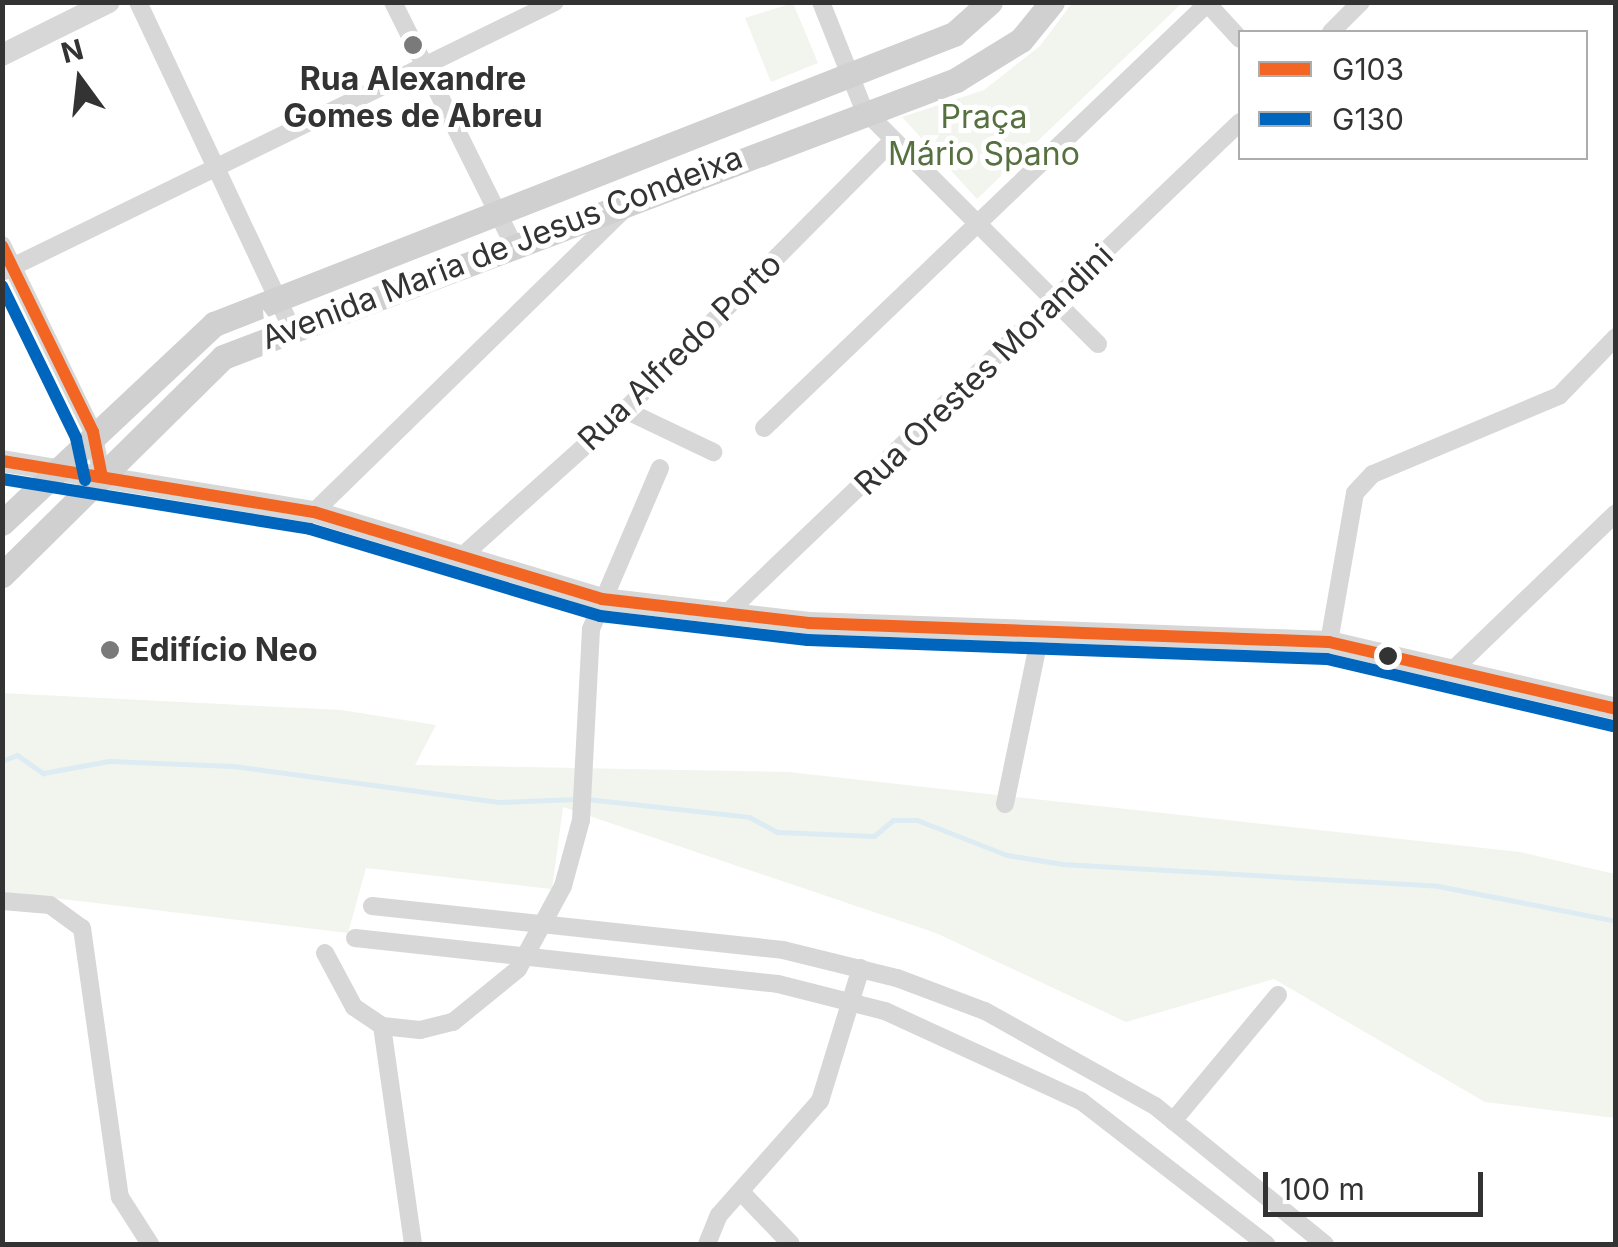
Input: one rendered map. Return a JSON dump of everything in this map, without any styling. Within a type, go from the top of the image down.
[{"type":"main road","name":"Avenida Maria de Jesus Condeixa","points":[[2,523],[198,332],[954,34],[990,2]]},
{"type":"main road","name":"Avenida Maria de Jesus Condeixa","points":[[2,575],[222,357],[994,60],[1052,2]]},
{"type":"street","points":[[2,55],[109,2]]},
{"type":"street","points":[[138,2],[292,330]]},
{"type":"street","points":[[392,2],[512,244]]},
{"type":"street","points":[[8,270],[424,70],[555,2]]},
{"type":"street","points":[[820,2],[864,110],[1098,344]]},
{"type":"street","points":[[1333,30],[1361,2]]},
{"type":"street","points":[[764,428],[1207,3],[1238,37]]},
{"type":"street","name":"Rua Orestes Morandini","points":[[725,615],[1058,303],[1238,124]]},
{"type":"street","name":"Rua Alfredo Porto","points":[[460,558],[626,410],[893,140]]},
{"type":"street","points":[[314,512],[638,194]]},
{"type":"street","points":[[2,245],[8,270],[93,432],[102,477]]},
{"type":"street","points":[[1328,642],[1346,511],[1364,483],[1532,412],[1616,337]]},
{"type":"street","points":[[626,410],[713,452]]},
{"type":"street","points":[[2,461],[314,512],[602,599],[725,615],[1328,642],[1458,665],[1616,709]]},
{"type":"street","points":[[325,953],[354,1007],[382,1026],[453,1022],[494,996],[523,960],[546,926],[581,820],[591,629],[660,468]]},
{"type":"street","points":[[1458,665],[1616,514]]},
{"type":"street","points":[[1005,804],[1041,630]]},
{"type":"street","points":[[2,901],[50,905],[82,928],[120,1197],[150,1244]]},
{"type":"street","points":[[372,906],[783,950],[861,968],[985,1011],[1173,1121],[1324,1244]]},
{"type":"street","points":[[354,938],[523,960],[778,984],[852,1002],[1081,1101],[1266,1244]]},
{"type":"street","points":[[707,1244],[719,1215],[743,1194],[820,1100],[861,968]]},
{"type":"street","points":[[1173,1121],[1278,995]]},
{"type":"street","points":[[382,1026],[413,1244]]},
{"type":"street","points":[[743,1194],[791,1244]]},
{"type":"green space","name":"Praça Mário Spano","points":[[1073,2],[1180,5],[977,199],[902,117],[984,90],[1040,46]]},
{"type":"green space","points":[[793,3],[818,63],[771,82],[745,18]]},
{"type":"green space","points":[[2,693],[341,710],[436,725],[415,765],[788,772],[1520,852],[1615,874],[1615,1118],[1485,1102],[1274,979],[1126,1022],[936,933],[563,807],[552,889],[366,868],[348,933],[3,892]]},
{"type":"waterway","points":[[2,761],[17,755],[43,773],[109,761],[233,766],[501,802],[576,799]]},
{"type":"waterway","points":[[587,799],[749,817],[777,832],[874,836],[893,820],[917,820],[1007,855],[1062,864],[1438,886],[1616,921]]},
{"type":"transit line","name":"G103","points":[[2,246],[93,432],[102,477]]},
{"type":"transit line","name":"G130","points":[[2,286],[76,438],[85,480]]},
{"type":"transit line","name":"G103","points":[[2,461],[314,512],[602,599],[809,623],[1329,642],[1616,709]]},
{"type":"transit line","name":"G130","points":[[2,479],[310,529],[600,616],[808,640],[1327,659],[1612,726]]},
{"type":"place","name":"Rua Alexandre Gomes de Abreu","points":[[413,45]]},
{"type":"place","name":"Edifício Neo","points":[[110,650]]}]
